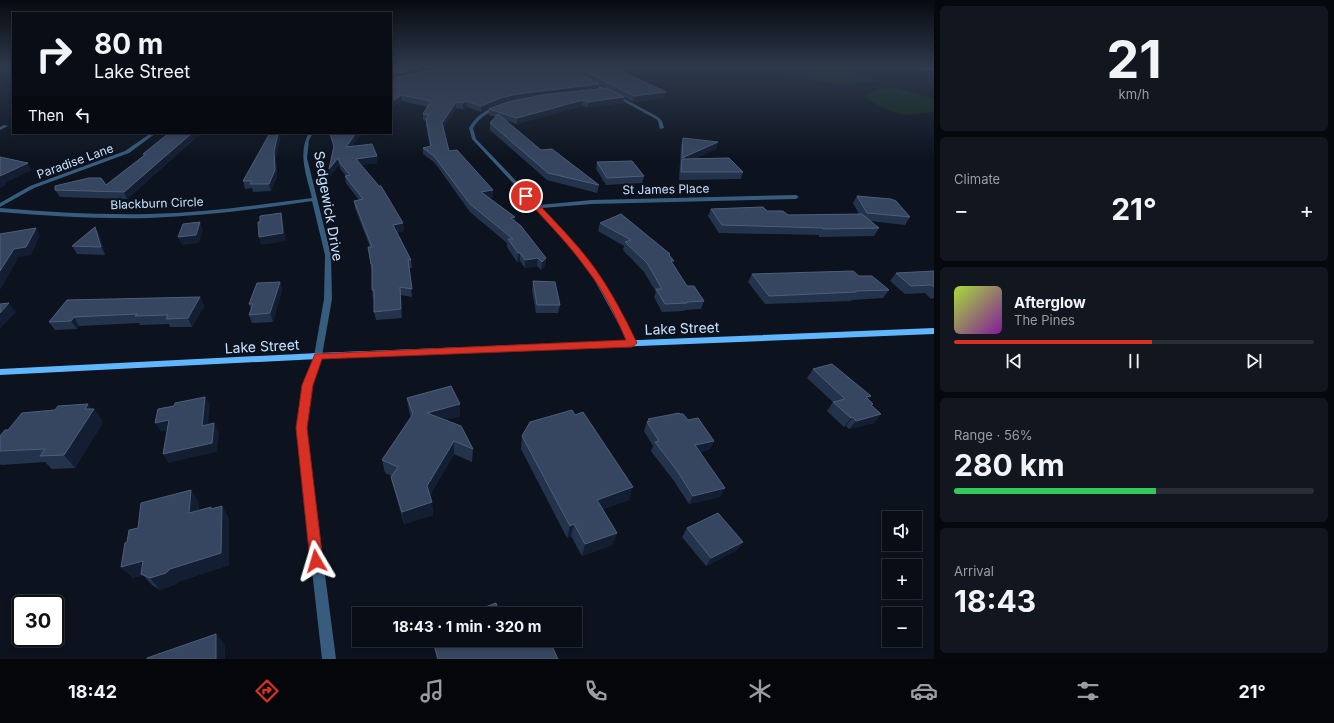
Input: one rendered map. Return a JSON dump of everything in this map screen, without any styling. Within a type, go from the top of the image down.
[{"type":"street","points":[[620,98],[657,118],[660,121],[662,128]]},
{"type":"street","points":[[505,105],[480,115],[476,119],[471,128],[474,139],[567,238],[593,271],[620,318],[632,343]]},
{"type":"street","points":[[0,129],[6,126]]},
{"type":"street","name":"Paradise Lane","points":[[0,205],[32,187],[128,152],[153,134]]},
{"type":"street","name":"Sedgewick Drive","points":[[310,134],[307,140],[305,158],[328,255],[328,300],[318,356],[308,385],[301,428],[329,659]]},
{"type":"street","name":"St James Place","points":[[537,207],[592,202],[796,197]]},
{"type":"street","name":"Blackburn Circle","points":[[0,210],[95,216],[169,215],[248,208],[315,199]]},
{"type":"street","name":"Lake Street","points":[[0,372],[318,356],[934,331]]},
{"type":"green space","points":[[865,98],[934,99],[934,112],[904,115],[885,109]]},
{"type":"building","points":[[415,98],[501,98],[481,106],[467,101],[463,103],[456,102],[442,123],[449,151],[457,150],[493,190],[481,192],[515,217],[511,218],[521,226],[546,258],[542,262],[538,258],[525,260],[508,239],[513,239],[470,204],[434,156],[423,148],[431,146],[426,119],[429,115],[423,114],[431,101]]},
{"type":"building","points":[[529,98],[619,98],[588,102],[583,100],[517,118],[489,109],[508,102]]},
{"type":"building","points":[[498,114],[541,150],[552,149],[599,185],[548,173],[490,123]]},
{"type":"building","points":[[168,134],[191,134],[124,192],[55,190],[55,186],[89,178],[101,178],[106,185],[146,154],[143,154]]},
{"type":"building","points":[[269,134],[278,134],[274,151],[275,170],[269,184],[250,184],[252,181],[243,181]]},
{"type":"building","points":[[330,134],[334,134],[336,136],[337,134],[355,134],[346,147],[372,144],[377,156],[356,159],[379,186],[381,186],[403,223],[393,225],[411,260],[408,260],[412,289],[400,287],[401,309],[374,312],[372,264],[368,247],[372,247],[354,201],[363,199],[345,176],[350,175],[340,163],[338,158],[329,169],[334,146]]},
{"type":"building","points":[[683,138],[718,142],[682,158]]},
{"type":"building","points":[[0,157],[28,163],[0,176]]},
{"type":"building","points":[[729,158],[743,172],[681,172],[682,159]]},
{"type":"building","points":[[632,161],[644,176],[607,178],[597,162]]},
{"type":"building","points":[[857,196],[891,199],[896,201],[910,217],[867,213]]},
{"type":"building","points":[[763,207],[767,211],[783,211],[788,215],[862,214],[879,228],[823,229],[722,225],[711,209]]},
{"type":"building","points":[[281,213],[283,233],[259,237],[258,222],[260,222],[260,216]]},
{"type":"building","points":[[621,214],[670,254],[669,255],[674,261],[671,261],[687,286],[694,286],[704,301],[665,304],[656,289],[662,289],[647,263],[625,242],[631,240],[600,223]]},
{"type":"building","points":[[200,222],[196,235],[178,237],[183,224]]},
{"type":"building","points":[[95,227],[101,247],[72,246]]},
{"type":"building","points":[[36,228],[26,247],[14,249],[0,271],[0,234]]},
{"type":"building","points":[[853,271],[859,276],[872,276],[889,290],[769,296],[752,274]]},
{"type":"building","points":[[934,271],[934,287],[931,285],[911,286],[896,273]]},
{"type":"building","points":[[533,281],[555,282],[560,305],[537,305]]},
{"type":"building","points":[[280,282],[270,313],[249,315],[253,304],[249,304],[257,283]]},
{"type":"building","points":[[200,297],[188,318],[166,319],[168,315],[135,316],[137,314],[74,317],[71,321],[49,322],[67,300]]},
{"type":"building","points":[[9,303],[0,313],[0,304]]},
{"type":"building","points":[[832,364],[871,396],[866,397],[873,404],[871,405],[881,414],[856,421],[833,402],[845,399],[813,369]]},
{"type":"building","points":[[451,386],[460,404],[427,413],[461,426],[473,449],[454,441],[427,486],[432,502],[402,512],[391,477],[398,467],[382,460],[413,414],[407,398]]},
{"type":"building","points":[[205,397],[202,426],[214,423],[212,443],[163,454],[169,420],[155,423],[158,409],[174,406],[175,403]]},
{"type":"building","points":[[88,404],[85,409],[94,409],[64,455],[40,456],[45,449],[0,451],[0,436],[5,430],[8,430],[22,413],[55,410],[58,406]]},
{"type":"building","points":[[572,410],[575,415],[583,412],[633,487],[597,500],[617,533],[585,544],[574,524],[570,526],[522,436],[530,422]]},
{"type":"building","points":[[679,413],[683,414],[688,420],[698,418],[714,441],[695,445],[725,488],[693,496],[678,472],[655,442],[659,441],[647,422],[650,421],[648,419]]},
{"type":"building","points":[[191,490],[189,513],[211,507],[211,509],[222,506],[221,553],[170,569],[166,573],[150,578],[141,574],[143,561],[121,567],[129,530],[138,528],[141,503]]},
{"type":"building","points":[[718,513],[743,542],[711,558],[687,528]]},
{"type":"building","points":[[496,603],[497,607],[485,607]]},
{"type":"building","points":[[216,634],[216,659],[147,659],[147,658]]},
{"type":"building","points":[[435,647],[552,647],[558,659],[438,659]]},
{"type":"route","points":[[316,561],[301,428],[308,385],[318,356],[632,343],[620,318],[593,271],[567,238],[526,196]]}]
